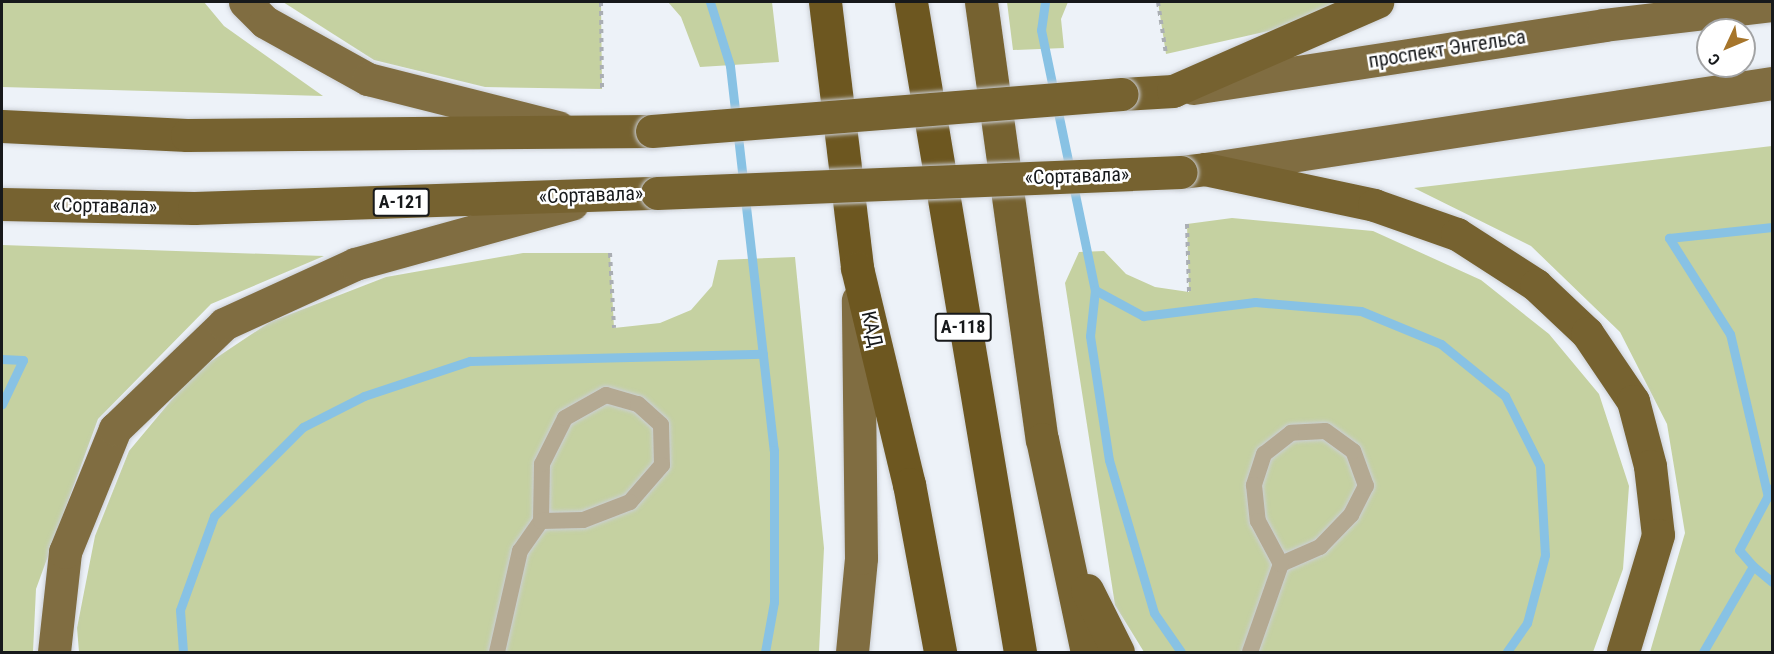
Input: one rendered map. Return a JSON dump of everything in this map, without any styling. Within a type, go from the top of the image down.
[{"type":"highway","name":"КАД","points":[[825,2],[857,268],[909,484],[940,652]]},
{"type":"highway","name":"А-118","points":[[911,2],[1020,652]]},
{"type":"highway","points":[[981,2],[1042,439],[1087,652]]},
{"type":"highway","points":[[1173,91],[1377,2]]},
{"type":"highway","name":"проспект Энгельса","points":[[583,134],[652,131],[1173,91]]},
{"type":"highway","points":[[2,126],[187,135],[583,134]]},
{"type":"highway","name":"«Сортавала»","points":[[2,204],[194,208],[609,195],[1193,170],[1374,205],[1457,234],[1536,285],[1587,333],[1634,401],[1650,466],[1658,535],[1623,652]]},
{"type":"highway","points":[[1042,439],[1090,601],[1118,652]]},
{"type":"main road","points":[[245,2],[265,22],[368,79],[583,134]]},
{"type":"main road","name":"проспект Энгельса","points":[[1173,91],[1592,26],[1773,5]]},
{"type":"main road","points":[[1193,170],[1773,83]]},
{"type":"main road","points":[[54,652],[65,552],[115,429],[224,324],[355,264],[476,226],[609,195]]},
{"type":"main road","points":[[852,652],[861,558],[857,268]]},
{"type":"lane","points":[[497,652],[520,551],[541,520],[542,464],[565,418],[606,394],[638,404],[661,425],[662,465],[630,502],[584,520],[541,520]]},
{"type":"lane","points":[[1250,652],[1281,564],[1320,547],[1351,515],[1366,486],[1353,451],[1325,430],[1291,433],[1264,454],[1254,485],[1258,521],[1281,564]]},
{"type":"path","points":[[601,2],[602,89]]},
{"type":"path","points":[[1158,2],[1166,54]]},
{"type":"path","points":[[1187,224],[1189,292]]},
{"type":"path","points":[[610,253],[614,328]]},
{"type":"green space","points":[[2,2],[204,2],[224,26],[323,96],[2,87]]},
{"type":"green space","points":[[283,2],[601,2],[602,89],[485,87],[374,60]]},
{"type":"green space","points":[[668,2],[772,2],[779,62],[700,67],[681,17]]},
{"type":"green space","points":[[1007,2],[1068,2],[1061,19],[1064,48],[1013,50]]},
{"type":"green space","points":[[1158,2],[1341,2],[1296,25],[1166,54]]},
{"type":"green space","points":[[1772,146],[1772,652],[1650,652],[1685,533],[1667,424],[1620,332],[1531,246],[1414,188]]},
{"type":"green space","points":[[1232,218],[1373,231],[1481,280],[1549,334],[1599,394],[1629,486],[1623,569],[1593,652],[1144,652],[1115,605],[1065,283],[1079,252],[1104,251],[1126,274],[1155,287],[1189,292],[1187,224]]},
{"type":"green space","points":[[2,245],[324,256],[211,304],[98,419],[36,589],[33,652],[2,652]]},
{"type":"green space","points":[[523,253],[610,253],[614,328],[660,323],[691,310],[712,286],[718,260],[795,257],[824,548],[819,652],[79,652],[77,628],[95,536],[129,451],[195,372],[270,322],[386,277]]},
{"type":"waterway","points":[[710,2],[730,66],[774,450],[774,602],[765,652]]},
{"type":"waterway","points":[[1045,2],[1041,30],[1095,290],[1090,336],[1109,460],[1154,613],[1181,652]]},
{"type":"waterway","points":[[1768,497],[1730,334],[1669,238],[1772,227]]},
{"type":"waterway","points":[[1095,290],[1143,316],[1255,302],[1361,311],[1441,344],[1505,396],[1540,466],[1545,555],[1527,623],[1507,652]]},
{"type":"waterway","points":[[183,652],[180,610],[214,516],[303,427],[364,396],[470,361],[763,354]]},
{"type":"waterway","points":[[2,359],[23,360],[2,404]]},
{"type":"waterway","points":[[1703,652],[1753,566],[1739,550],[1772,488]]},
{"type":"waterway","points":[[1753,566],[1772,582]]}]
